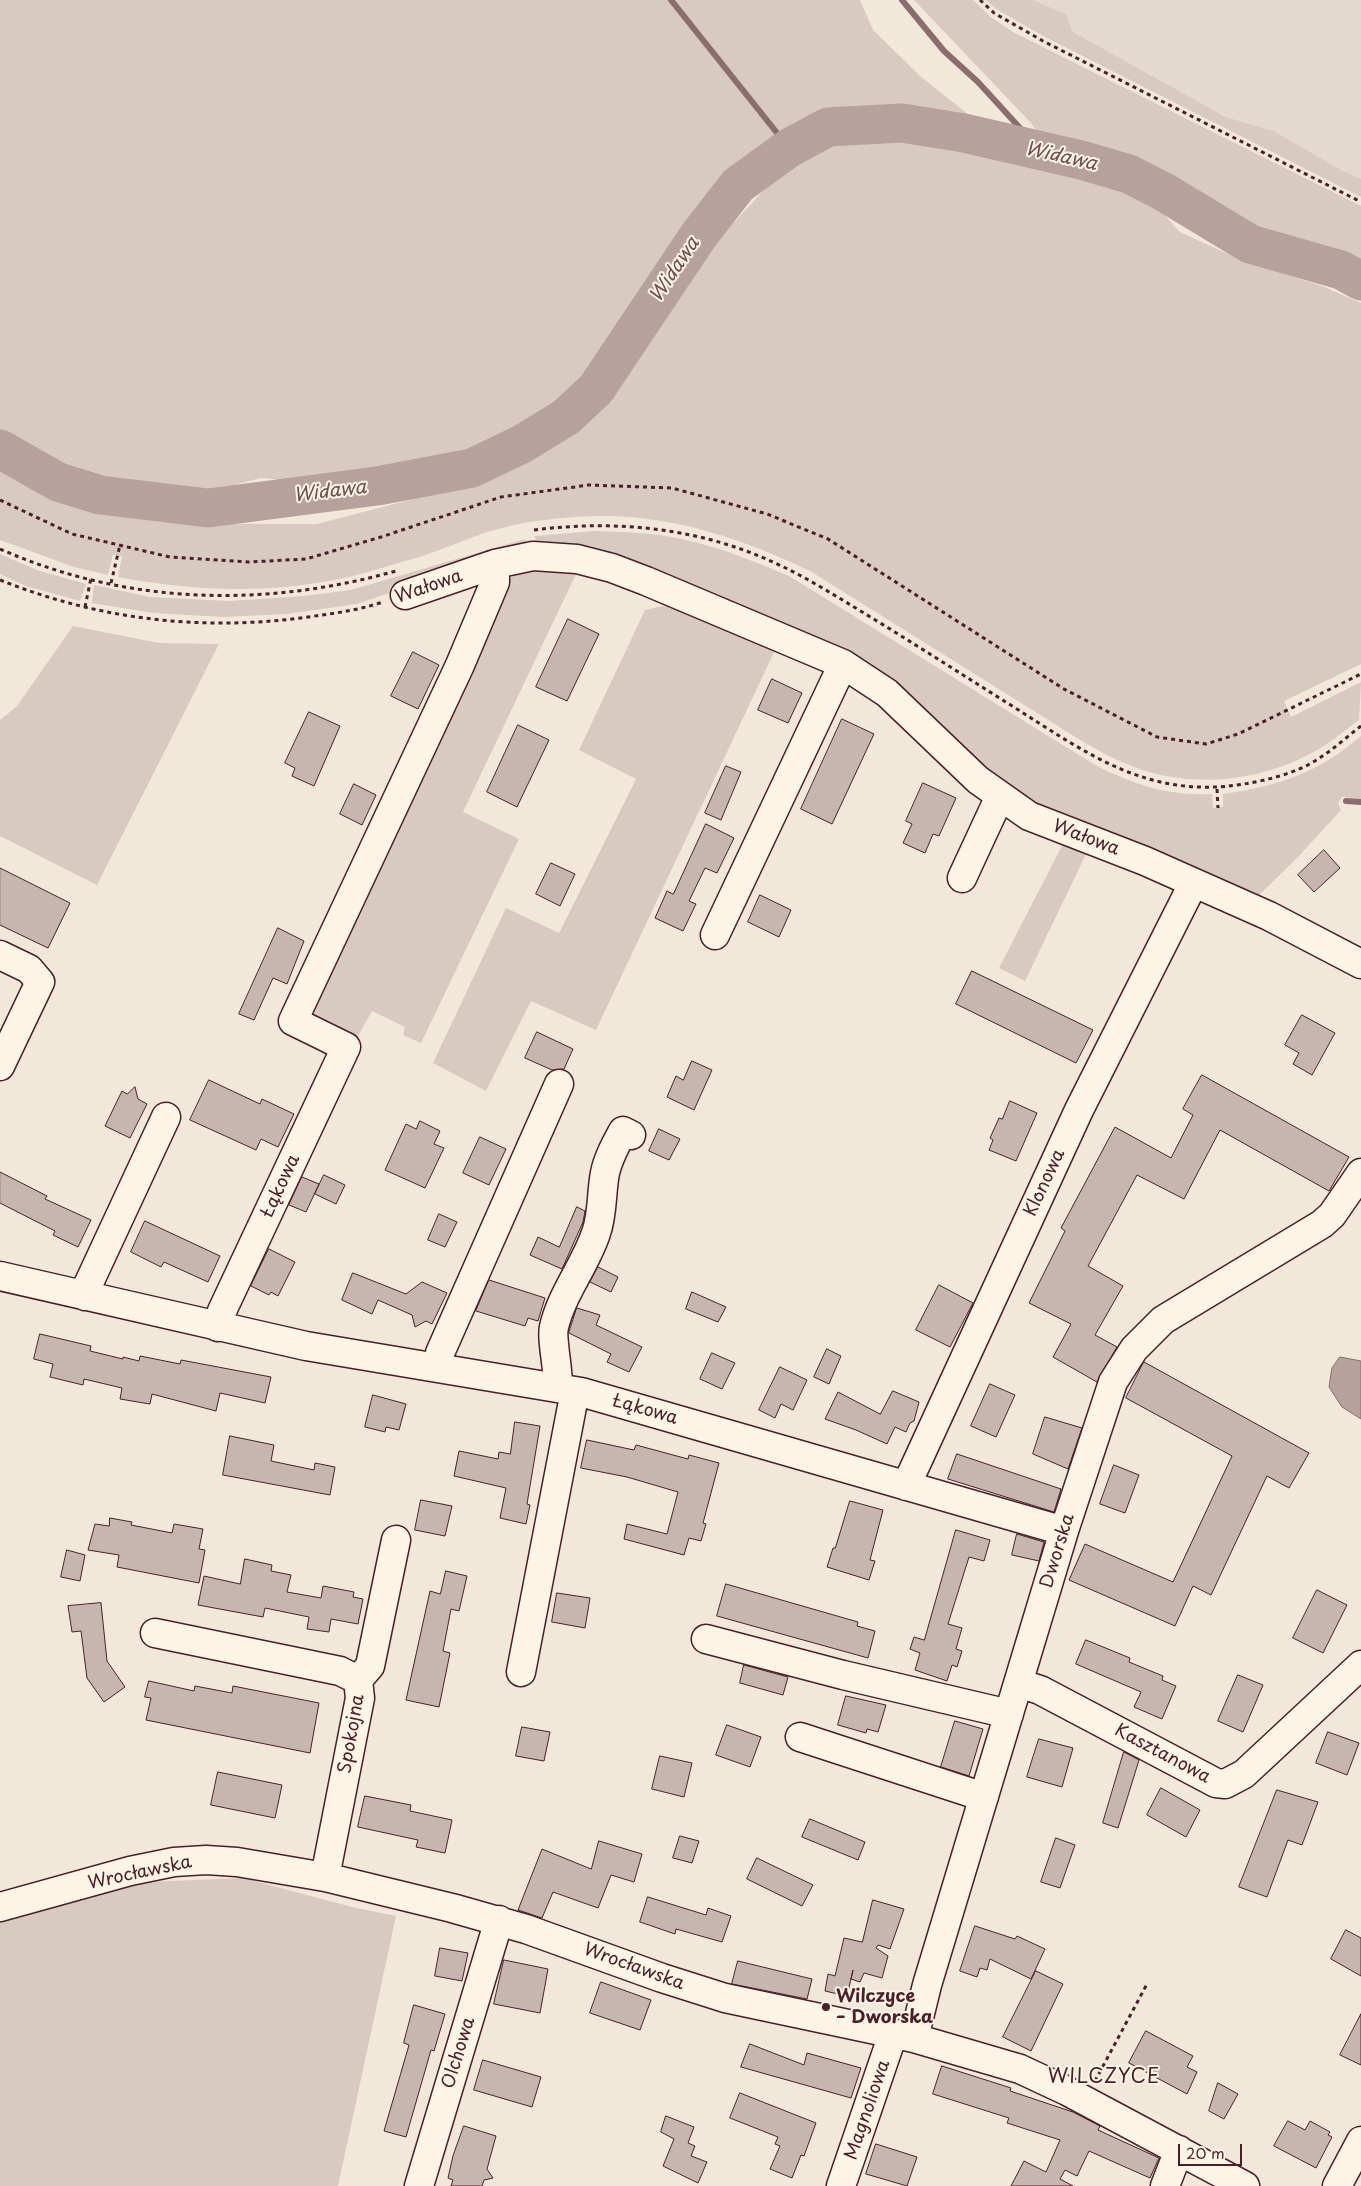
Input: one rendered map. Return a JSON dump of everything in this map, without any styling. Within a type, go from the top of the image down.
[{"type":"street","name":"Wałowa","points":[[405,595],[495,564],[533,556],[577,559],[612,568],[843,664],[887,693],[978,780],[1029,816],[1145,861],[1193,884],[1269,916],[1361,964]]},
{"type":"street","name":"Łąkowa","points":[[218,1327],[222,1311],[346,1047],[293,1022],[460,665],[495,582],[495,564]]},
{"type":"street","points":[[715,935],[843,664]]},
{"type":"street","points":[[962,878],[1000,796]]},
{"type":"street","name":"Klonowa","points":[[906,1486],[1079,1110],[1193,884]]},
{"type":"street","points":[[0,955],[29,969],[40,982],[0,1066]]},
{"type":"street","points":[[438,1368],[440,1352],[559,1084]]},
{"type":"street","points":[[85,1296],[87,1287],[166,1117]]},
{"type":"street","points":[[521,1672],[567,1389],[559,1372],[553,1329],[569,1287],[583,1266],[596,1233],[601,1215],[606,1171],[612,1152],[623,1131],[631,1135]]},
{"type":"street","name":"Dworska","points":[[904,2036],[927,1985],[1064,1531],[1113,1382],[1134,1349],[1163,1320],[1322,1224],[1332,1214],[1361,1173]]},
{"type":"street","name":"Łąkowa","points":[[0,1276],[306,1346],[567,1389],[1064,1531]]},
{"type":"street","points":[[358,1680],[366,1673],[370,1666],[396,1540]]},
{"type":"street","name":"Spokojna","points":[[154,1633],[340,1671],[358,1680],[360,1698],[325,1877]]},
{"type":"street","points":[[706,1639],[843,1675],[1009,1714]]},
{"type":"street","name":"Kasztanowa","points":[[1018,1684],[1040,1690],[1216,1783],[1225,1784],[1244,1774],[1361,1665]]},
{"type":"street","points":[[800,1736],[984,1796]]},
{"type":"street","name":"Wrocławska","points":[[0,1907],[130,1871],[174,1862],[206,1860],[237,1862],[325,1877],[498,1920],[725,1998],[904,2036],[1020,2069],[1085,2101],[1245,2186]]},
{"type":"street","name":"Olchowa","points":[[419,2186],[498,1920]]},
{"type":"street","name":"Magnoliowa","points":[[841,2186],[904,2036]]},
{"type":"street","points":[[1337,2186],[1361,2141]]},
{"type":"street","points":[[1165,2186],[1179,2150]]},
{"type":"path","points":[[980,0],[994,13],[1043,41],[1361,202]]},
{"type":"path","points":[[111,583],[120,545]]},
{"type":"path","points":[[84,607],[91,578]]},
{"type":"path","name":"Wałowa","points":[[0,580],[40,596],[118,616],[182,622],[260,623],[358,611],[405,595]]},
{"type":"path","points":[[1292,709],[1361,674]]},
{"type":"path","points":[[1217,789],[1218,808]]},
{"type":"path","points":[[1085,2101],[1147,1984]]},
{"type":"shaded area","points":[[0,0],[860,0],[873,30],[920,76],[978,122],[879,106],[830,111],[788,129],[737,170],[684,227],[621,326],[581,381],[532,425],[484,450],[327,484],[261,478],[203,493],[152,490],[88,481],[0,430]]},
{"type":"shaded area","points":[[914,0],[973,0],[991,17],[1013,32],[1361,206],[1361,269],[1203,203],[1163,177],[1122,162],[1045,141],[1030,122]]},
{"type":"shaded area","points":[[986,0],[1033,0],[1066,14],[1073,32],[1226,117],[1274,131],[1343,171],[1361,179],[1361,197],[1045,37],[996,9]]},
{"type":"shaded area","points":[[1033,0],[1361,0],[1361,179],[1343,171],[1274,131],[1226,117],[1073,32],[1066,14]]},
{"type":"shaded area","points":[[882,135],[949,144],[1129,193],[1159,209],[1180,232],[1241,260],[1322,286],[1361,303],[1361,664],[1284,701],[1291,717],[1361,682],[1359,720],[1324,746],[1296,761],[1248,776],[1197,780],[1171,777],[1146,771],[1117,760],[1085,743],[810,571],[735,540],[683,525],[657,520],[603,516],[560,518],[530,522],[487,532],[425,555],[372,571],[302,585],[249,589],[170,585],[118,577],[122,557],[113,554],[108,575],[74,567],[0,540],[0,467],[41,492],[90,510],[146,519],[232,524],[317,524],[475,483],[539,453],[613,391],[659,320],[713,245],[776,177],[834,142]]},
{"type":"shaded area","points":[[595,531],[645,534],[682,539],[730,553],[789,576],[1097,766],[1125,779],[1153,788],[1181,793],[1212,794],[1213,808],[1223,807],[1223,794],[1280,782],[1313,769],[1345,749],[1361,736],[1361,799],[1342,797],[1338,803],[1341,810],[1298,857],[1254,900],[1061,820],[996,786],[903,695],[537,548],[535,536]]},
{"type":"shaded area","points":[[525,539],[528,550],[464,567],[357,604],[287,614],[223,617],[153,613],[92,603],[94,585],[150,597],[229,601],[304,596],[351,590]]},
{"type":"shaded area","points":[[0,554],[37,570],[86,584],[80,601],[26,586],[0,574]]},
{"type":"shaded area","points":[[550,569],[576,574],[463,812],[519,839],[421,1043],[403,1035],[405,1027],[372,1011],[353,1045],[302,1018],[508,581],[519,570]]},
{"type":"shaded area","points":[[677,603],[777,646],[596,1030],[531,1001],[486,1091],[433,1063],[506,908],[559,933],[636,779],[579,750],[645,610]]},
{"type":"shaded area","points":[[73,626],[159,643],[219,644],[97,885],[0,836],[0,720],[17,706]]},
{"type":"shaded area","points":[[1066,838],[1088,850],[1025,981],[999,968]]},
{"type":"shaded area","points":[[1340,1357],[1361,1361],[1361,1419],[1342,1407],[1329,1387],[1332,1368]]},
{"type":"shaded area","points":[[243,1878],[352,1907],[396,1916],[338,2186],[0,2186],[0,1919],[145,1882]]},
{"type":"building","points":[[568,619],[599,634],[567,701],[536,687]]},
{"type":"building","points":[[413,652],[439,665],[418,709],[391,696]]},
{"type":"building","points":[[772,679],[802,693],[788,723],[758,710]]},
{"type":"building","points":[[309,712],[340,726],[314,786],[292,776],[295,768],[285,763]]},
{"type":"building","points":[[842,719],[874,734],[832,824],[801,809]]},
{"type":"building","points":[[518,725],[549,740],[517,807],[487,792]]},
{"type":"building","points":[[726,766],[741,772],[721,820],[705,813]]},
{"type":"building","points":[[923,783],[956,798],[939,836],[933,834],[925,853],[903,843],[912,824],[906,821]]},
{"type":"building","points":[[354,784],[376,795],[362,825],[340,814]]},
{"type":"building","points":[[706,824],[734,838],[717,873],[705,868],[689,901],[696,904],[683,931],[655,918],[667,891],[673,894]]},
{"type":"building","points":[[1324,850],[1340,868],[1314,892],[1298,875]]},
{"type":"building","points":[[551,863],[575,874],[560,906],[536,894]]},
{"type":"building","points":[[0,868],[70,903],[48,948],[0,925]]},
{"type":"building","points":[[760,895],[791,910],[779,937],[748,922]]},
{"type":"building","points":[[278,928],[304,941],[287,984],[273,978],[254,1020],[239,1014]]},
{"type":"building","points":[[972,971],[1093,1030],[1076,1063],[956,1004]]},
{"type":"building","points":[[1302,1015],[1335,1033],[1312,1075],[1293,1064],[1299,1053],[1285,1045]]},
{"type":"building","points":[[537,1032],[573,1049],[564,1069],[552,1070],[525,1058]]},
{"type":"building","points":[[692,1061],[712,1070],[694,1110],[667,1097],[676,1076],[683,1080]]},
{"type":"building","points":[[1202,1075],[1349,1157],[1329,1191],[1220,1130],[1184,1199],[1137,1175],[1088,1266],[1123,1286],[1095,1335],[1117,1347],[1097,1382],[1053,1357],[1071,1324],[1029,1303],[1065,1231],[1061,1228],[1115,1127],[1171,1158],[1193,1115],[1183,1109]]},
{"type":"building","points":[[209,1080],[260,1104],[262,1099],[294,1114],[278,1147],[261,1139],[256,1150],[190,1120]]},
{"type":"building","points":[[135,1087],[138,1099],[147,1104],[130,1138],[105,1126],[122,1091],[127,1094]]},
{"type":"building","points":[[1010,1101],[1037,1113],[1016,1161],[989,1150],[993,1140],[990,1138],[999,1118],[1002,1119]]},
{"type":"building","points":[[420,1121],[440,1131],[434,1144],[444,1148],[425,1188],[385,1170],[406,1124],[416,1129]]},
{"type":"building","points":[[659,1129],[680,1139],[669,1160],[649,1151]]},
{"type":"building","points":[[480,1137],[506,1149],[489,1185],[463,1173]]},
{"type":"building","points":[[0,1172],[47,1196],[45,1199],[91,1220],[78,1247],[53,1235],[55,1231],[0,1203]]},
{"type":"building","points":[[324,1175],[345,1185],[336,1204],[315,1194]]},
{"type":"building","points":[[302,1177],[319,1184],[306,1212],[289,1205]]},
{"type":"building","points":[[577,1207],[585,1211],[583,1222],[562,1269],[530,1255],[538,1237],[559,1247]]},
{"type":"building","points":[[439,1214],[457,1222],[445,1247],[428,1240]]},
{"type":"building","points":[[145,1221],[220,1256],[208,1282],[164,1262],[161,1267],[131,1252]]},
{"type":"building","points":[[269,1249],[295,1262],[278,1296],[271,1292],[269,1295],[251,1286]]},
{"type":"building","points":[[598,1267],[618,1277],[611,1292],[590,1282]]},
{"type":"building","points":[[353,1273],[406,1294],[422,1282],[447,1293],[432,1324],[426,1321],[415,1327],[412,1315],[378,1300],[372,1314],[342,1300]]},
{"type":"building","points":[[489,1280],[545,1298],[538,1321],[528,1318],[525,1326],[476,1311]]},
{"type":"building","points":[[939,1285],[973,1303],[950,1347],[916,1330]]},
{"type":"building","points":[[692,1292],[726,1307],[718,1322],[686,1309]]},
{"type":"building","points":[[577,1308],[600,1315],[596,1325],[642,1347],[629,1372],[607,1362],[611,1354],[569,1333]]},
{"type":"building","points":[[40,1334],[91,1346],[90,1351],[123,1359],[123,1357],[139,1361],[140,1356],[180,1364],[181,1360],[271,1377],[265,1403],[220,1393],[216,1411],[152,1394],[150,1404],[120,1399],[122,1388],[84,1379],[83,1385],[50,1377],[53,1364],[34,1359]]},
{"type":"building","points":[[827,1349],[841,1356],[829,1384],[814,1377]]},
{"type":"building","points":[[712,1353],[735,1363],[722,1389],[700,1379]]},
{"type":"building","points":[[1144,1362],[1309,1453],[1289,1488],[1267,1476],[1211,1595],[1193,1586],[1175,1626],[1069,1580],[1085,1544],[1173,1582],[1232,1456],[1126,1398]]},
{"type":"building","points":[[780,1367],[807,1380],[793,1410],[781,1404],[775,1418],[759,1410]]},
{"type":"building","points":[[990,1384],[1015,1395],[996,1437],[971,1426]]},
{"type":"building","points":[[893,1391],[919,1402],[914,1421],[910,1423],[906,1432],[895,1427],[887,1444],[825,1419],[838,1392],[880,1414]]},
{"type":"building","points":[[373,1395],[406,1404],[399,1430],[386,1427],[385,1432],[365,1427]]},
{"type":"building","points":[[1045,1417],[1082,1428],[1068,1469],[1033,1454]]},
{"type":"building","points":[[515,1422],[540,1426],[527,1504],[530,1505],[526,1524],[500,1518],[506,1488],[454,1476],[459,1451],[498,1459],[499,1452],[510,1454]]},
{"type":"building","points":[[230,1436],[274,1445],[271,1461],[314,1470],[315,1463],[335,1467],[330,1495],[223,1475]]},
{"type":"building","points":[[587,1440],[634,1450],[636,1445],[688,1459],[689,1455],[719,1463],[703,1523],[706,1524],[701,1541],[689,1538],[684,1555],[624,1539],[627,1524],[667,1534],[678,1492],[627,1477],[581,1468]]},
{"type":"building","points":[[957,1454],[1061,1489],[1054,1512],[948,1479]]},
{"type":"building","points":[[1114,1465],[1139,1475],[1125,1513],[1100,1504]]},
{"type":"building","points":[[421,1500],[452,1506],[445,1536],[415,1530]]},
{"type":"building","points":[[850,1501],[883,1510],[870,1560],[875,1561],[869,1580],[827,1567]]},
{"type":"building","points":[[110,1518],[132,1522],[131,1525],[172,1533],[174,1524],[203,1529],[199,1549],[205,1550],[199,1583],[117,1567],[119,1555],[88,1550],[95,1524],[109,1526]]},
{"type":"building","points":[[956,1530],[990,1540],[984,1561],[969,1557],[948,1624],[962,1628],[956,1649],[962,1651],[957,1667],[952,1665],[947,1681],[915,1670],[920,1653],[910,1649],[914,1637],[924,1640]]},
{"type":"building","points":[[1017,1534],[1044,1542],[1039,1561],[1012,1555]]},
{"type":"building","points":[[67,1550],[85,1555],[80,1581],[61,1577]]},
{"type":"building","points":[[245,1559],[272,1565],[271,1571],[291,1575],[287,1592],[321,1598],[323,1586],[354,1592],[353,1597],[363,1599],[358,1624],[331,1619],[329,1632],[307,1629],[309,1617],[265,1608],[263,1617],[198,1605],[204,1576],[240,1584]]},
{"type":"building","points":[[446,1571],[467,1576],[459,1611],[451,1609],[443,1651],[450,1653],[439,1707],[406,1700],[430,1591],[440,1594]]},
{"type":"building","points":[[726,1584],[858,1622],[857,1626],[875,1631],[868,1658],[717,1616]]},
{"type":"building","points":[[1317,1590],[1347,1605],[1323,1653],[1293,1638]]},
{"type":"building","points":[[557,1593],[590,1598],[585,1628],[552,1622]]},
{"type":"building","points":[[101,1603],[107,1661],[125,1687],[104,1702],[87,1678],[81,1631],[72,1632],[68,1606]]},
{"type":"building","points":[[1086,1640],[1130,1658],[1129,1662],[1163,1676],[1162,1680],[1176,1686],[1162,1719],[1134,1707],[1141,1692],[1076,1664]]},
{"type":"building","points":[[744,1665],[788,1677],[783,1695],[740,1683]]},
{"type":"building","points":[[1238,1675],[1263,1685],[1243,1732],[1218,1721]]},
{"type":"building","points":[[149,1681],[194,1691],[195,1686],[232,1693],[233,1686],[319,1703],[310,1753],[146,1720],[151,1698],[145,1697]]},
{"type":"building","points":[[846,1696],[886,1705],[878,1732],[867,1729],[866,1733],[838,1725]]},
{"type":"building","points":[[955,1721],[983,1729],[969,1776],[941,1767]]},
{"type":"building","points":[[727,1725],[761,1737],[750,1767],[716,1755]]},
{"type":"building","points":[[522,1727],[550,1732],[544,1761],[516,1756]]},
{"type":"building","points":[[1328,1732],[1359,1743],[1347,1775],[1316,1763]]},
{"type":"building","points":[[1039,1739],[1073,1748],[1062,1787],[1027,1777]]},
{"type":"building","points":[[1124,1752],[1139,1760],[1118,1828],[1103,1823]]},
{"type":"building","points":[[660,1756],[692,1763],[684,1797],[652,1789]]},
{"type":"building","points":[[218,1772],[282,1785],[275,1818],[211,1805]]},
{"type":"building","points":[[1161,1788],[1200,1810],[1186,1837],[1147,1815]]},
{"type":"building","points":[[1277,1790],[1318,1802],[1302,1845],[1288,1840],[1267,1897],[1239,1887]]},
{"type":"building","points":[[365,1796],[411,1805],[410,1811],[452,1820],[445,1853],[416,1847],[418,1840],[358,1827]]},
{"type":"building","points":[[810,1819],[865,1842],[858,1860],[802,1837]]},
{"type":"building","points":[[680,1836],[699,1841],[692,1863],[673,1858]]},
{"type":"building","points":[[1056,1838],[1075,1845],[1060,1888],[1041,1882]]},
{"type":"building","points":[[599,1841],[642,1854],[634,1882],[611,1875],[598,1908],[553,1892],[542,1918],[518,1910],[542,1849],[591,1869]]},
{"type":"building","points":[[757,1858],[813,1885],[802,1906],[747,1879]]},
{"type":"building","points":[[648,1897],[706,1915],[708,1908],[731,1916],[722,1942],[676,1929],[675,1934],[640,1922]]},
{"type":"building","points":[[873,1900],[904,1909],[890,1949],[878,1945],[876,1948],[888,1956],[882,1978],[864,1973],[860,1982],[851,1979],[853,1970],[847,1996],[825,1991],[828,1974],[835,1976],[844,1938],[862,1942]]},
{"type":"building","points":[[975,1926],[1015,1939],[1017,1936],[1045,1949],[1031,1979],[990,1959],[987,1970],[980,1968],[977,1977],[960,1971]]},
{"type":"building","points":[[1346,1930],[1361,1938],[1361,1976],[1331,1959]]},
{"type":"building","points":[[440,1948],[468,1953],[462,1981],[435,1976]]},
{"type":"building","points":[[504,1960],[548,1969],[540,2013],[494,2004]]},
{"type":"building","points":[[738,1961],[812,1979],[807,1999],[732,1984]]},
{"type":"building","points":[[1036,1971],[1063,1984],[1031,2051],[1003,2037]]},
{"type":"building","points":[[601,1982],[651,2000],[640,2030],[590,2013]]},
{"type":"building","points":[[414,2005],[445,2014],[434,2051],[431,2050],[406,2137],[384,2131],[409,2045],[404,2043]]},
{"type":"building","points":[[1361,2014],[1361,2065],[1340,2055]]},
{"type":"building","points":[[1146,2031],[1193,2056],[1187,2067],[1197,2072],[1187,2094],[1129,2063]]},
{"type":"building","points":[[750,2044],[804,2065],[807,2053],[861,2068],[851,2098],[741,2067]]},
{"type":"building","points":[[483,2060],[541,2077],[532,2107],[474,2090]]},
{"type":"building","points":[[942,2066],[1011,2088],[1010,2091],[1073,2112],[1100,2126],[1098,2130],[1159,2158],[1150,2178],[1089,2151],[1077,2176],[1065,2170],[1060,2179],[1073,2186],[1011,2186],[1024,2161],[1046,2172],[1060,2140],[1007,2123],[1009,2118],[933,2094]]},
{"type":"building","points":[[1218,2083],[1238,2094],[1224,2119],[1209,2111]]},
{"type":"building","points":[[740,2093],[816,2123],[804,2156],[801,2155],[792,2178],[770,2169],[780,2146],[775,2144],[778,2137],[730,2118]]},
{"type":"building","points":[[666,2116],[694,2127],[688,2143],[695,2146],[691,2156],[707,2162],[698,2183],[663,2166],[674,2139],[661,2132]]},
{"type":"building","points":[[1288,2121],[1305,2130],[1310,2121],[1330,2132],[1328,2135],[1332,2137],[1316,2168],[1274,2146]]},
{"type":"building","points":[[464,2126],[496,2136],[487,2169],[493,2178],[484,2180],[482,2186],[451,2186],[453,2180],[448,2178],[453,2156]]},
{"type":"building","points":[[876,2144],[917,2157],[907,2186],[866,2174]]},
{"type":"waterway","points":[[671,0],[789,148]]},
{"type":"waterway","points":[[902,0],[944,51],[978,82],[1041,151]]},
{"type":"waterway","name":"Widawa","points":[[0,449],[58,482],[100,495],[208,508],[377,486],[472,468],[522,444],[566,417],[596,389],[699,235],[738,185],[789,148],[828,127],[902,123],[964,133],[1081,160],[1129,174],[1164,192],[1250,244],[1341,270],[1361,281]]},
{"type":"waterway","points":[[1346,801],[1361,802]]},
{"type":"place","name":"Wilczyce – Dworska","points":[[826,2007]]},
{"type":"district","name":"WILCZYCE","points":[[1104,2077]]}]
